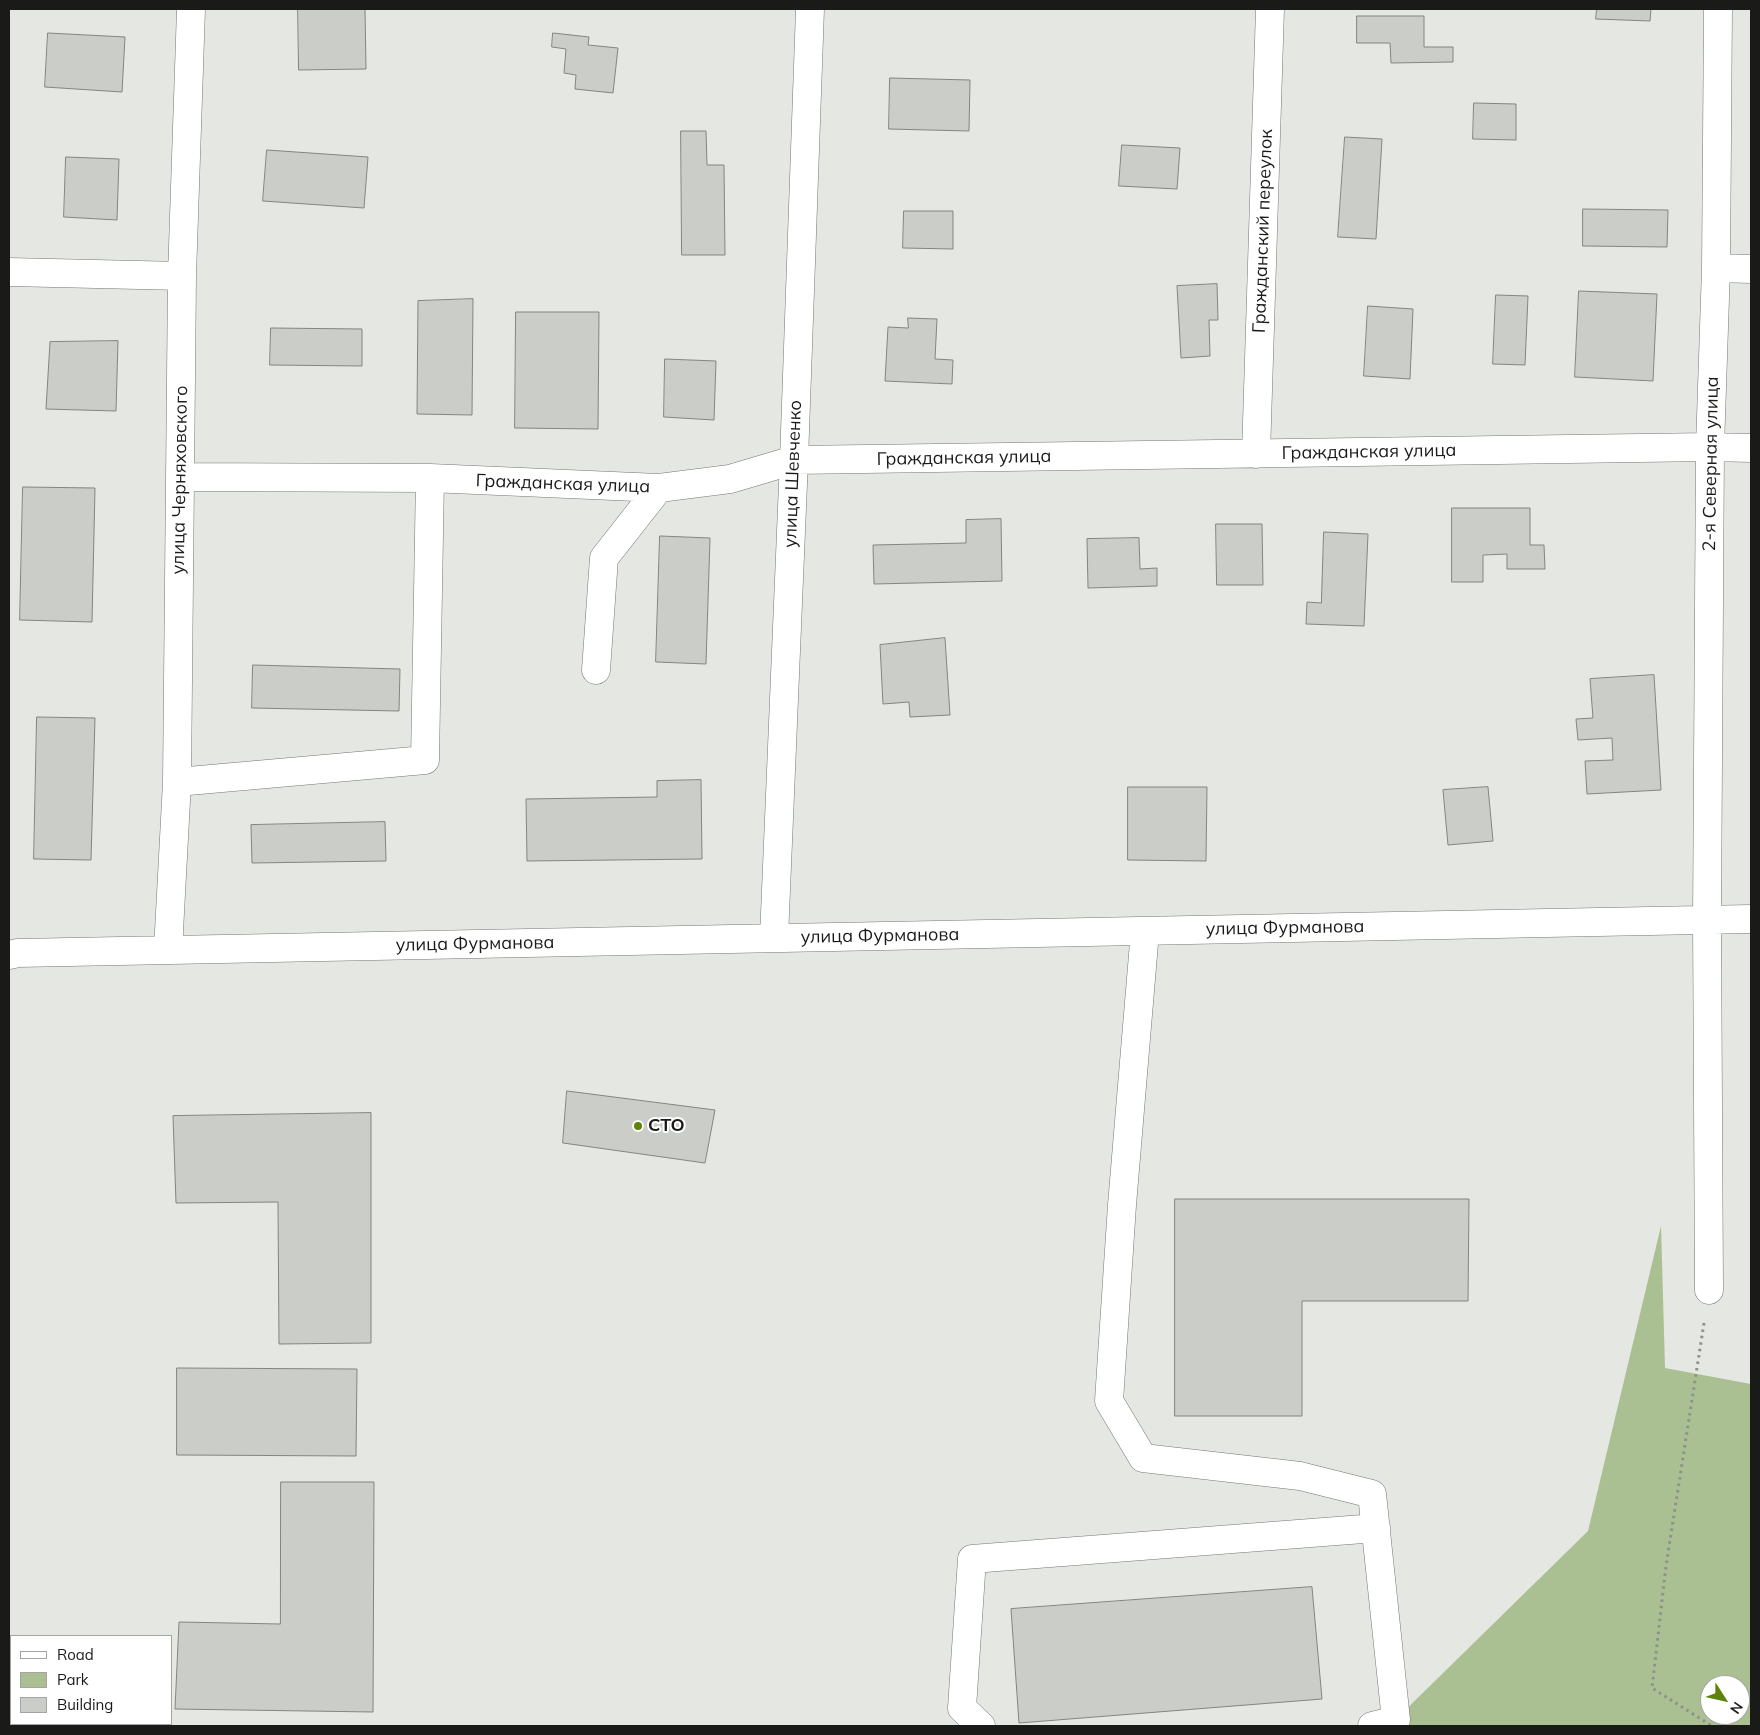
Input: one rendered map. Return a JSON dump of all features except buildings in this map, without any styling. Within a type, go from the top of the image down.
[{"type":"street","name":"улица Черняховского","points":[[168,950],[177,782],[182,276],[190,9]]},
{"type":"street","name":"улица Шевченко","points":[[774,938],[810,9]]},
{"type":"street","name":"Гражданский переулок","points":[[1256,454],[1270,9]]},
{"type":"street","name":"2-я Северная улица","points":[[1709,1290],[1707,919],[1710,447],[1716,268],[1718,9]]},
{"type":"street","points":[[1716,268],[1751,270]]},
{"type":"street","points":[[9,272],[182,276]]},
{"type":"street","name":"Гражданская улица","points":[[181,477],[430,478],[659,488],[730,479],[794,460],[1710,447],[1751,448]]},
{"type":"street","points":[[177,782],[425,760],[430,478]]},
{"type":"street","points":[[596,670],[604,558],[659,488]]},
{"type":"street","name":"улица Фурманова","points":[[9,955],[18,953],[1751,919]]},
{"type":"street","points":[[1145,931],[1108,1402],[1142,1458],[1300,1476],[1372,1494],[1396,1720],[1372,1726]]},
{"type":"street","points":[[981,1726],[962,1708],[972,1559],[1376,1528]]},
{"type":"path","points":[[1709,1290],[1666,1566],[1652,1688],[1712,1726]]},
{"type":"green space","points":[[1661,1226],[1665,1368],[1751,1384],[1751,1726],[1389,1726],[1588,1531]]},
{"type":"place","name":"СТО","points":[[638,1126]]}]
